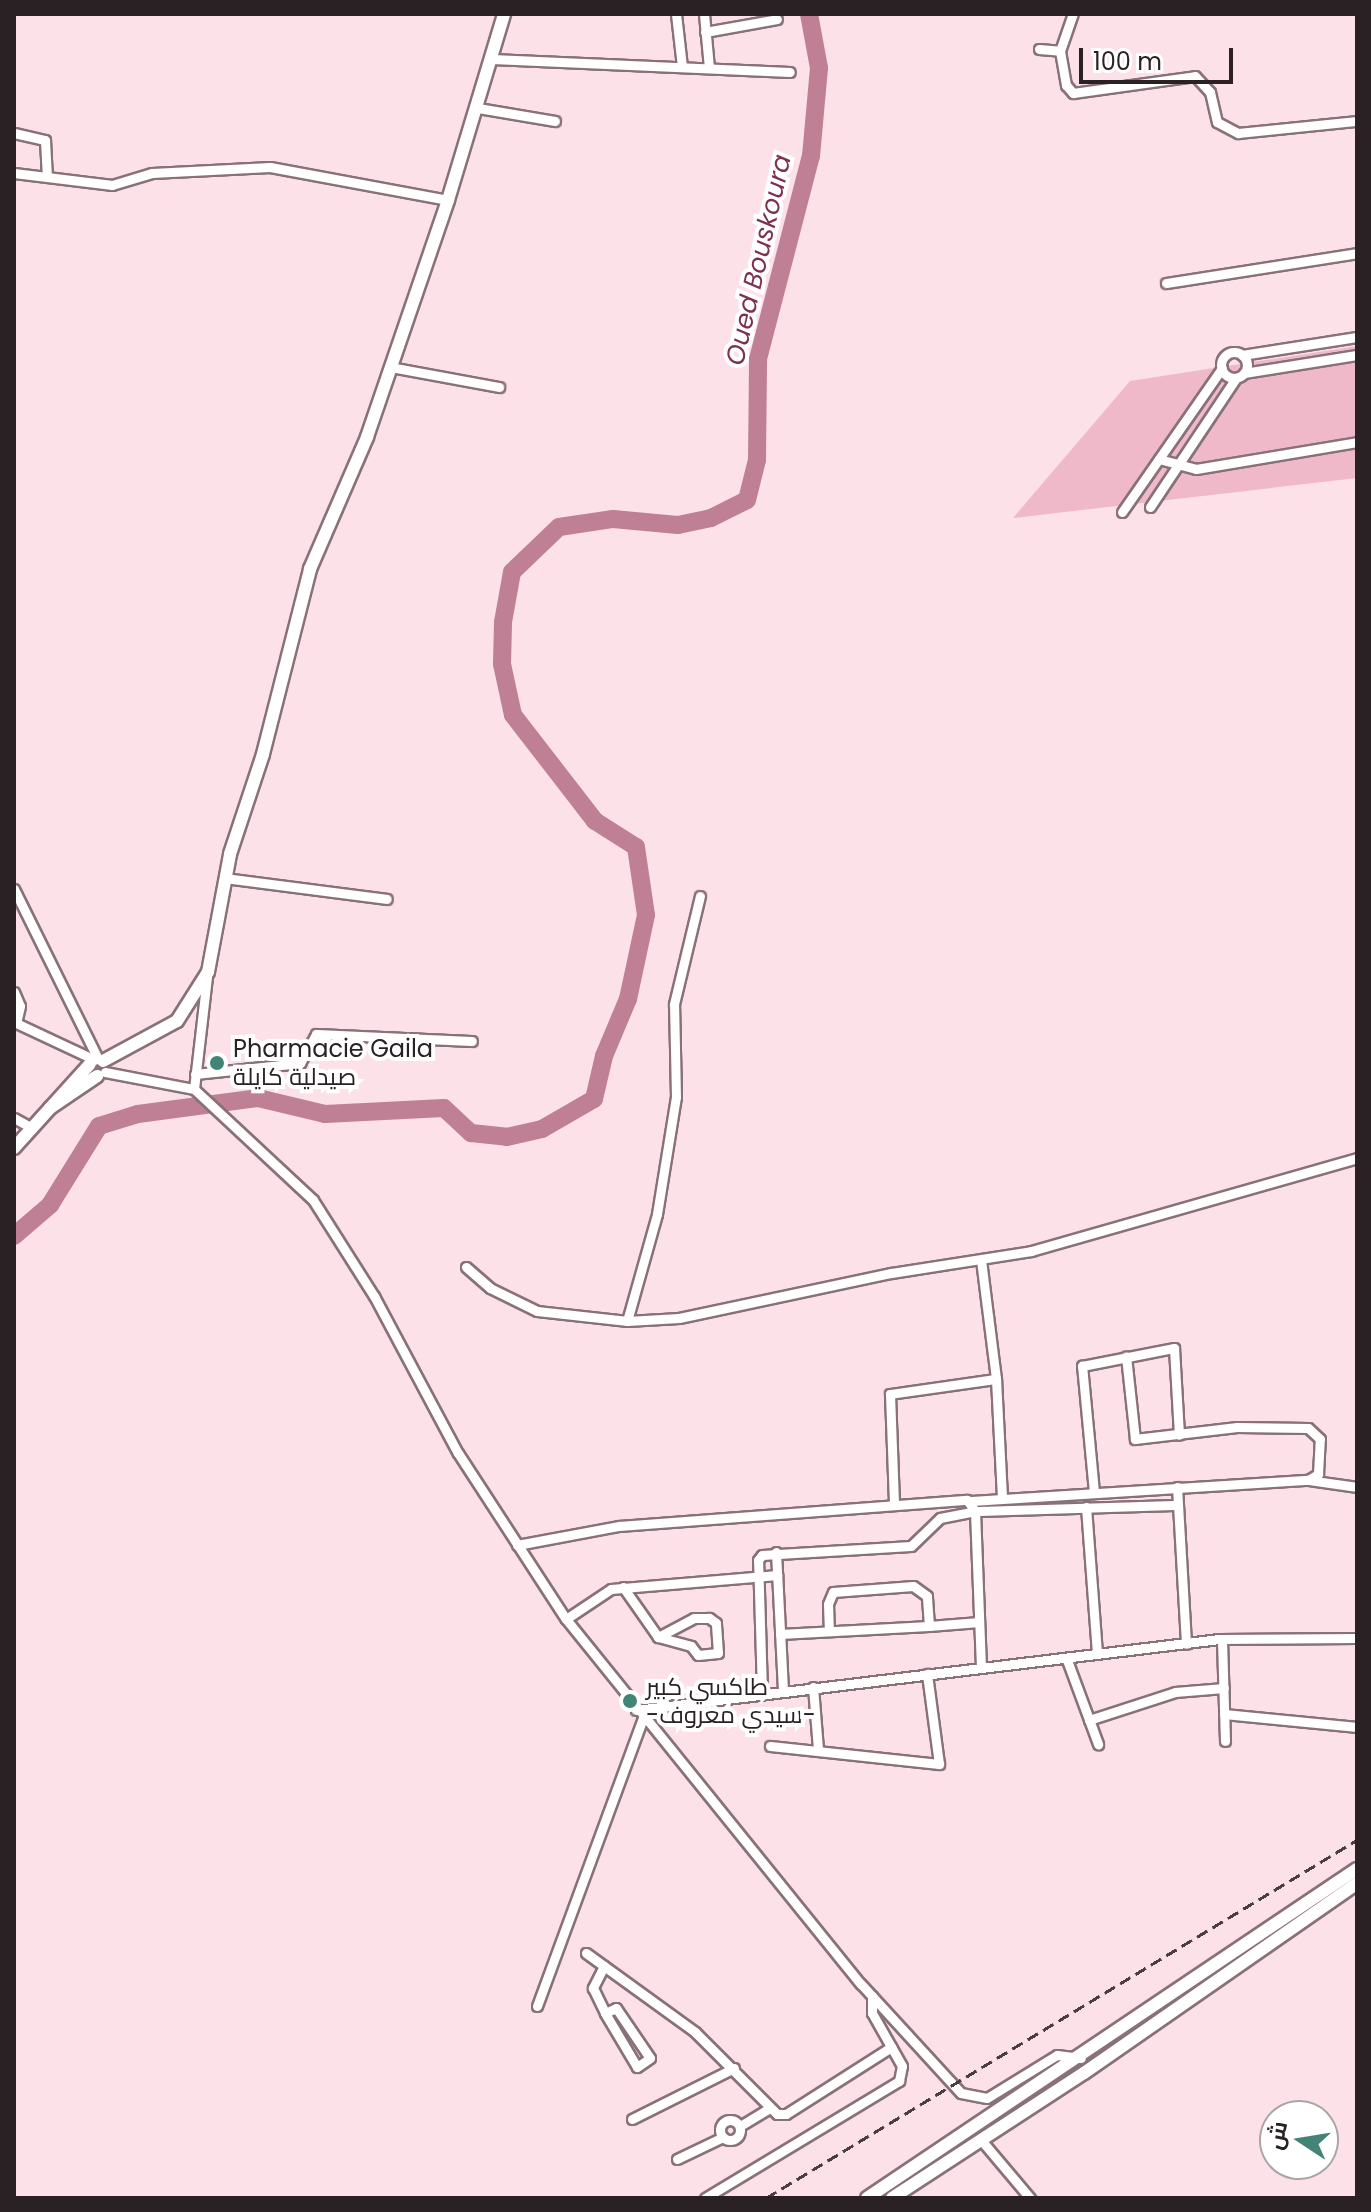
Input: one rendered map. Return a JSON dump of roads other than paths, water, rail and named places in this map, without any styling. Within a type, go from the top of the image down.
[{"type":"street","points":[[194,1089],[208,972],[225,878],[310,569],[362,452],[478,108],[504,14]]},
{"type":"street","points":[[676,14],[682,67]]},
{"type":"street","points":[[704,14],[709,68]]},
{"type":"street","points":[[1073,14],[1060,51],[1066,85],[1073,93],[1195,76],[1210,92],[1217,122],[1238,133],[1357,121]]},
{"type":"street","points":[[705,32],[777,19]]},
{"type":"street","points":[[1039,49],[1060,51]]},
{"type":"street","points":[[492,59],[790,72]]},
{"type":"street","points":[[478,108],[555,121]]},
{"type":"street","points":[[14,133],[45,140],[47,177]]},
{"type":"street","points":[[14,173],[112,185],[152,173],[263,167],[448,200]]},
{"type":"street","points":[[1166,283],[1357,253]]},
{"type":"street","points":[[1122,512],[1222,368],[1225,355],[1357,337]]},
{"type":"street","points":[[1150,507],[1240,375],[1242,355]]},
{"type":"street","points":[[1222,368],[1240,375],[1357,355]]},
{"type":"street","points":[[390,367],[499,387]]},
{"type":"street","points":[[1159,459],[1196,469],[1357,442]]},
{"type":"street","points":[[1147,476],[1163,487]]},
{"type":"street","points":[[225,878],[387,899]]},
{"type":"street","points":[[14,889],[98,1066]]},
{"type":"street","points":[[627,1321],[657,1214],[676,1097],[674,1004],[700,896]]},
{"type":"street","points":[[14,1148],[41,1114],[98,1066],[177,1021],[208,972]]},
{"type":"street","points":[[14,992],[20,1006],[15,1023],[98,1066],[194,1089],[222,1119],[289,1174],[325,1215],[458,1453],[566,1619],[640,1714],[872,1996],[971,2099],[991,2096],[1057,2055],[1081,2058]]},
{"type":"street","points":[[195,1074],[300,1063],[316,1034],[472,1041]]},
{"type":"street","points":[[14,1118],[30,1127]]},
{"type":"street","points":[[466,1267],[500,1294],[537,1311],[627,1321],[679,1318],[1031,1251],[1357,1158]]},
{"type":"street","points":[[981,1260],[996,1379],[1002,1499]]},
{"type":"street","points":[[1094,1492],[1080,1370],[1087,1363],[1174,1348],[1179,1435]]},
{"type":"street","points":[[1126,1356],[1135,1439],[1237,1427],[1308,1428],[1320,1439],[1320,1469],[1308,1480]]},
{"type":"street","points":[[894,1503],[890,1394],[996,1379]]},
{"type":"street","points":[[762,1692],[759,1557],[776,1552],[911,1546],[940,1518],[1002,1499],[1308,1480],[1357,1487]]},
{"type":"street","points":[[1177,1487],[1186,1644]]},
{"type":"street","points":[[1012,1510],[1013,1498]]},
{"type":"street","points":[[517,1545],[583,1530],[757,1519],[809,1508],[894,1503],[1012,1510],[1178,1505]]},
{"type":"street","points":[[973,1506],[981,1668]]},
{"type":"street","points":[[1086,1507],[1097,1654]]},
{"type":"street","points":[[776,1552],[783,1690]]},
{"type":"street","points":[[566,1619],[601,1593],[623,1587],[777,1575]]},
{"type":"street","points":[[829,1631],[828,1604],[833,1592],[913,1586],[927,1596],[929,1626]]},
{"type":"street","points":[[623,1587],[658,1637],[691,1646],[698,1655],[718,1653],[716,1623],[709,1618],[694,1618],[658,1637]]},
{"type":"street","points":[[780,1634],[979,1622]]},
{"type":"street","points":[[640,1714],[762,1692],[1067,1660],[1222,1640],[1357,1638]]},
{"type":"street","points":[[1222,1640],[1225,1741]]},
{"type":"street","points":[[1067,1660],[1098,1744]]},
{"type":"street","points":[[770,1746],[939,1764],[927,1674]]},
{"type":"street","points":[[813,1687],[818,1749]]},
{"type":"street","points":[[1089,1720],[1175,1692],[1224,1688]]},
{"type":"street","points":[[537,2006],[640,1714]]},
{"type":"street","points":[[1224,1714],[1357,1727]]},
{"type":"street","points":[[867,2198],[1081,2058],[1357,1869]]},
{"type":"street","points":[[892,2198],[982,2141],[1357,1883]]},
{"type":"street","points":[[586,1953],[675,2015],[734,2068],[770,2108],[786,2114],[891,2047]]},
{"type":"street","points":[[604,1966],[593,1988],[605,2013],[634,2067],[649,2061],[622,2010],[605,2013]]},
{"type":"street","points":[[705,2198],[899,2081],[902,2066],[872,2013],[872,1996]]},
{"type":"street","points":[[632,2119],[734,2068]]},
{"type":"street","points":[[677,2159],[723,2137],[720,2127],[733,2120],[740,2126],[770,2108]]},
{"type":"street","points":[[982,2141],[1030,2198]]},
{"type":"waterway","name":"Oued Bouskoura","points":[[14,1236],[50,1205],[99,1126],[138,1114],[258,1098],[325,1114],[444,1108],[471,1133],[507,1137],[542,1129],[594,1099],[604,1056],[628,999],[646,915],[636,847],[595,821],[513,715],[502,664],[503,622],[512,572],[559,527],[613,519],[678,525],[711,518],[747,500],[757,460],[758,359],[811,156],[819,68],[809,14]]},
{"type":"railway","points":[[766,2198],[1357,1840]]},
{"type":"place","name":"Pharmacie Gaila صيدلية كايلة","points":[[217,1063]]},
{"type":"place","name":"طاكسي كبير -سيدي معروف-","points":[[630,1701]]}]
